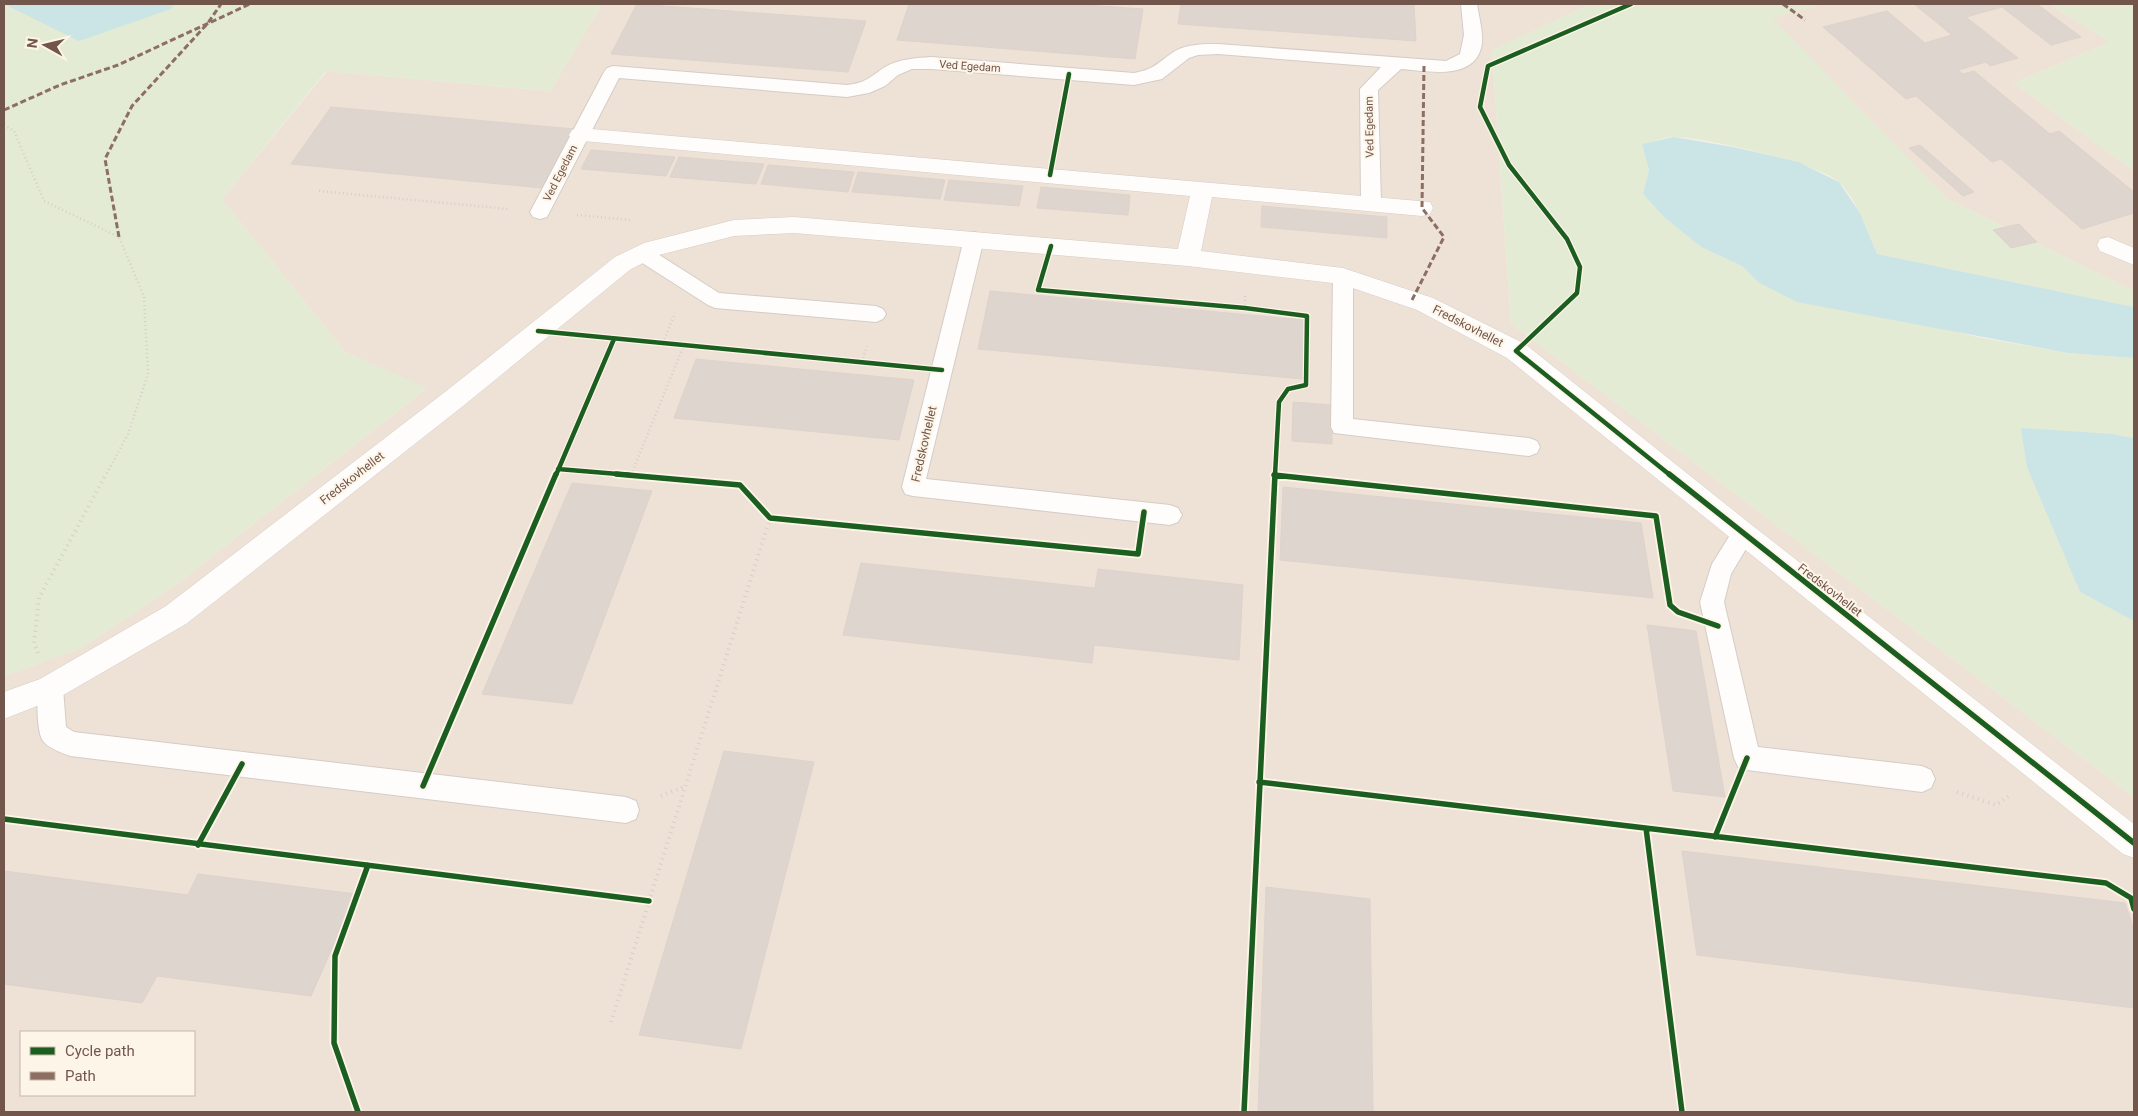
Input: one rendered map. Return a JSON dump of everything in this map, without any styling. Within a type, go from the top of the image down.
[{"type":"street","name":"Ved Egedam","points":[[580,135],[1422,208]]},
{"type":"street","points":[[1188,258],[1203,189]]},
{"type":"street","name":"Fredskovhellet","points":[[4,706],[50,688],[176,615],[454,399],[623,263],[652,249],[734,228],[794,224],[1188,258],[1343,276],[1425,304],[1516,351],[1742,534],[2134,843]]},
{"type":"street","points":[[2108,245],[2134,257]]},
{"type":"lane","name":"Ved Egedam","points":[[540,212],[613,72],[847,91],[863,89],[879,82],[892,71],[910,64],[931,63],[1134,79],[1156,75],[1183,54],[1198,50],[1218,49],[1447,67],[1461,64],[1470,56],[1473,46],[1470,4]]},
{"type":"lane","name":"Ved Egedam","points":[[1371,203],[1369,89],[1376,78],[1388,72],[1397,63]]},
{"type":"lane","name":"Fredskovhellet","points":[[974,239],[913,487],[1170,515]]},
{"type":"lane","points":[[643,254],[715,300],[876,314]]},
{"type":"lane","points":[[1343,276],[1342,427],[1529,447]]},
{"type":"lane","points":[[1742,534],[1720,571],[1712,602],[1747,758],[1922,780]]},
{"type":"lane","points":[[50,688],[53,734],[70,744],[626,810]]},
{"type":"path","points":[[4,125],[14,131],[44,201],[120,237],[144,297],[148,374],[128,434],[39,598],[34,644],[50,688]]},
{"type":"path","points":[[319,191],[626,220]]},
{"type":"path","points":[[631,475],[684,345]]},
{"type":"path","points":[[611,1022],[770,518]]},
{"type":"path","points":[[1922,780],[1996,805],[2042,770]]},
{"type":"path","points":[[639,899],[649,901]]},
{"type":"shaded area","points":[[602,4],[1591,4],[1492,51],[1511,323],[2134,797],[2134,1112],[4,1112],[4,676],[83,647],[174,586],[426,389],[345,352],[222,199],[327,71],[550,91]]},
{"type":"shaded area","points":[[1822,4],[2050,4],[2110,42],[2014,83],[2134,171],[2134,291],[1949,200],[1771,18]]},
{"type":"green space","points":[[4,4],[602,4],[550,91],[326,71],[222,199],[345,352],[427,388],[174,586],[83,647],[4,676]]},
{"type":"green space","points":[[1591,4],[1822,4],[1772,18],[1949,200],[2134,291],[2134,307],[1877,254],[1862,217],[1852,199],[1840,183],[1829,176],[1811,168],[1759,152],[1707,141],[1672,137],[1642,144],[1649,170],[1643,194],[1664,217],[1701,247],[1742,266],[1758,282],[1977,337],[2068,353],[2134,358],[2134,438],[2112,434],[2065,554],[2080,592],[2134,621],[2134,797],[1511,323],[1492,50]]},
{"type":"green space","points":[[2050,4],[2134,4],[2134,171],[2014,83],[2110,42]]},
{"type":"water","points":[[4,4],[174,4],[171,9],[79,41]]},
{"type":"water","points":[[1674,137],[1733,147],[1798,162],[1839,182],[1860,213],[1877,254],[2134,307],[2134,358],[2068,353],[1797,302],[1758,282],[1742,266],[1701,247],[1664,217],[1643,194],[1649,170],[1642,144]]},
{"type":"water","points":[[2021,428],[2112,434],[2134,438],[2134,621],[2080,592],[2027,467]]},
{"type":"building","points":[[637,4],[866,21],[848,72],[611,54]]},
{"type":"building","points":[[909,4],[1072,4],[1143,9],[1135,59],[897,40]]},
{"type":"building","points":[[1181,4],[1414,4],[1416,41],[1178,24]]},
{"type":"building","points":[[1914,4],[2037,4],[2081,37],[2051,45],[2002,7],[1966,17],[2018,58],[1990,66],[1986,62],[1958,70],[1963,74],[1974,71],[2050,134],[2059,131],[2134,192],[2134,213],[2082,229],[2001,159],[1992,162],[1916,96],[1906,99],[1823,27],[1887,11],[1925,43],[1952,35]]},
{"type":"building","points":[[331,107],[574,129],[542,188],[291,164]]},
{"type":"building","points":[[1920,145],[1974,192],[1963,196],[1909,148]]},
{"type":"building","points":[[591,150],[675,157],[666,176],[581,169]]},
{"type":"building","points":[[679,157],[764,164],[756,184],[670,177]]},
{"type":"building","points":[[768,165],[854,172],[848,192],[761,184]]},
{"type":"building","points":[[858,172],[945,180],[940,199],[852,192]]},
{"type":"building","points":[[949,180],[1023,186],[1019,206],[944,200]]},
{"type":"building","points":[[1041,187],[1130,195],[1128,215],[1037,208]]},
{"type":"building","points":[[1262,206],[1387,217],[1387,238],[1261,227]]},
{"type":"building","points":[[2019,224],[2037,242],[2011,248],[1993,230]]},
{"type":"building","points":[[990,291],[1304,320],[1303,379],[978,349]]},
{"type":"building","points":[[696,359],[914,380],[899,440],[674,418]]},
{"type":"building","points":[[1293,402],[1332,405],[1332,444],[1292,441]]},
{"type":"building","points":[[572,483],[652,491],[572,704],[482,694]]},
{"type":"building","points":[[1283,487],[1641,523],[1653,598],[1280,560]]},
{"type":"building","points":[[861,563],[1095,588],[1098,569],[1243,585],[1239,660],[1094,645],[1092,663],[843,635]]},
{"type":"building","points":[[1647,625],[1696,631],[1725,797],[1673,791]]},
{"type":"building","points":[[724,751],[814,762],[741,1049],[639,1035]]},
{"type":"building","points":[[1682,851],[2125,903],[2134,930],[2134,1008],[1697,955]]},
{"type":"building","points":[[4,871],[188,895],[198,874],[356,894],[311,996],[157,976],[142,1003],[4,984]]},
{"type":"building","points":[[1266,887],[1370,899],[1373,1112],[1258,1112]]},
{"type":"marked path","points":[[119,237],[105,159],[132,106],[208,23],[221,4]]},
{"type":"marked path","points":[[4,110],[60,85],[118,65],[250,4]]},
{"type":"marked path","points":[[1783,4],[1805,20]]},
{"type":"marked path","points":[[1412,300],[1444,237],[1422,208],[1421,169],[1424,65]]},
{"type":"cycle path","points":[[1631,4],[1488,66],[1480,107],[1509,165],[1567,239],[1580,267],[1577,293],[1516,351],[1743,534],[2134,843]]},
{"type":"cycle path","points":[[1050,175],[1069,74]]},
{"type":"cycle path","points":[[1051,246],[1038,290],[1245,308],[1307,316],[1306,385],[1288,389],[1279,402],[1244,1112]]},
{"type":"cycle path","points":[[538,331],[942,370]]},
{"type":"cycle path","points":[[423,786],[614,339]]},
{"type":"cycle path","points":[[558,469],[740,485],[770,518],[1138,554],[1144,512]]},
{"type":"cycle path","points":[[1274,475],[1656,516],[1670,605],[1678,612],[1718,626]]},
{"type":"cycle path","points":[[1715,837],[1747,758]]},
{"type":"cycle path","points":[[198,845],[242,764]]},
{"type":"cycle path","points":[[1259,782],[2106,883],[2131,898],[2134,909]]},
{"type":"cycle path","points":[[4,819],[649,901]]},
{"type":"cycle path","points":[[1646,828],[1682,1112]]},
{"type":"cycle path","points":[[358,1112],[334,1043],[335,956],[368,865]]}]
